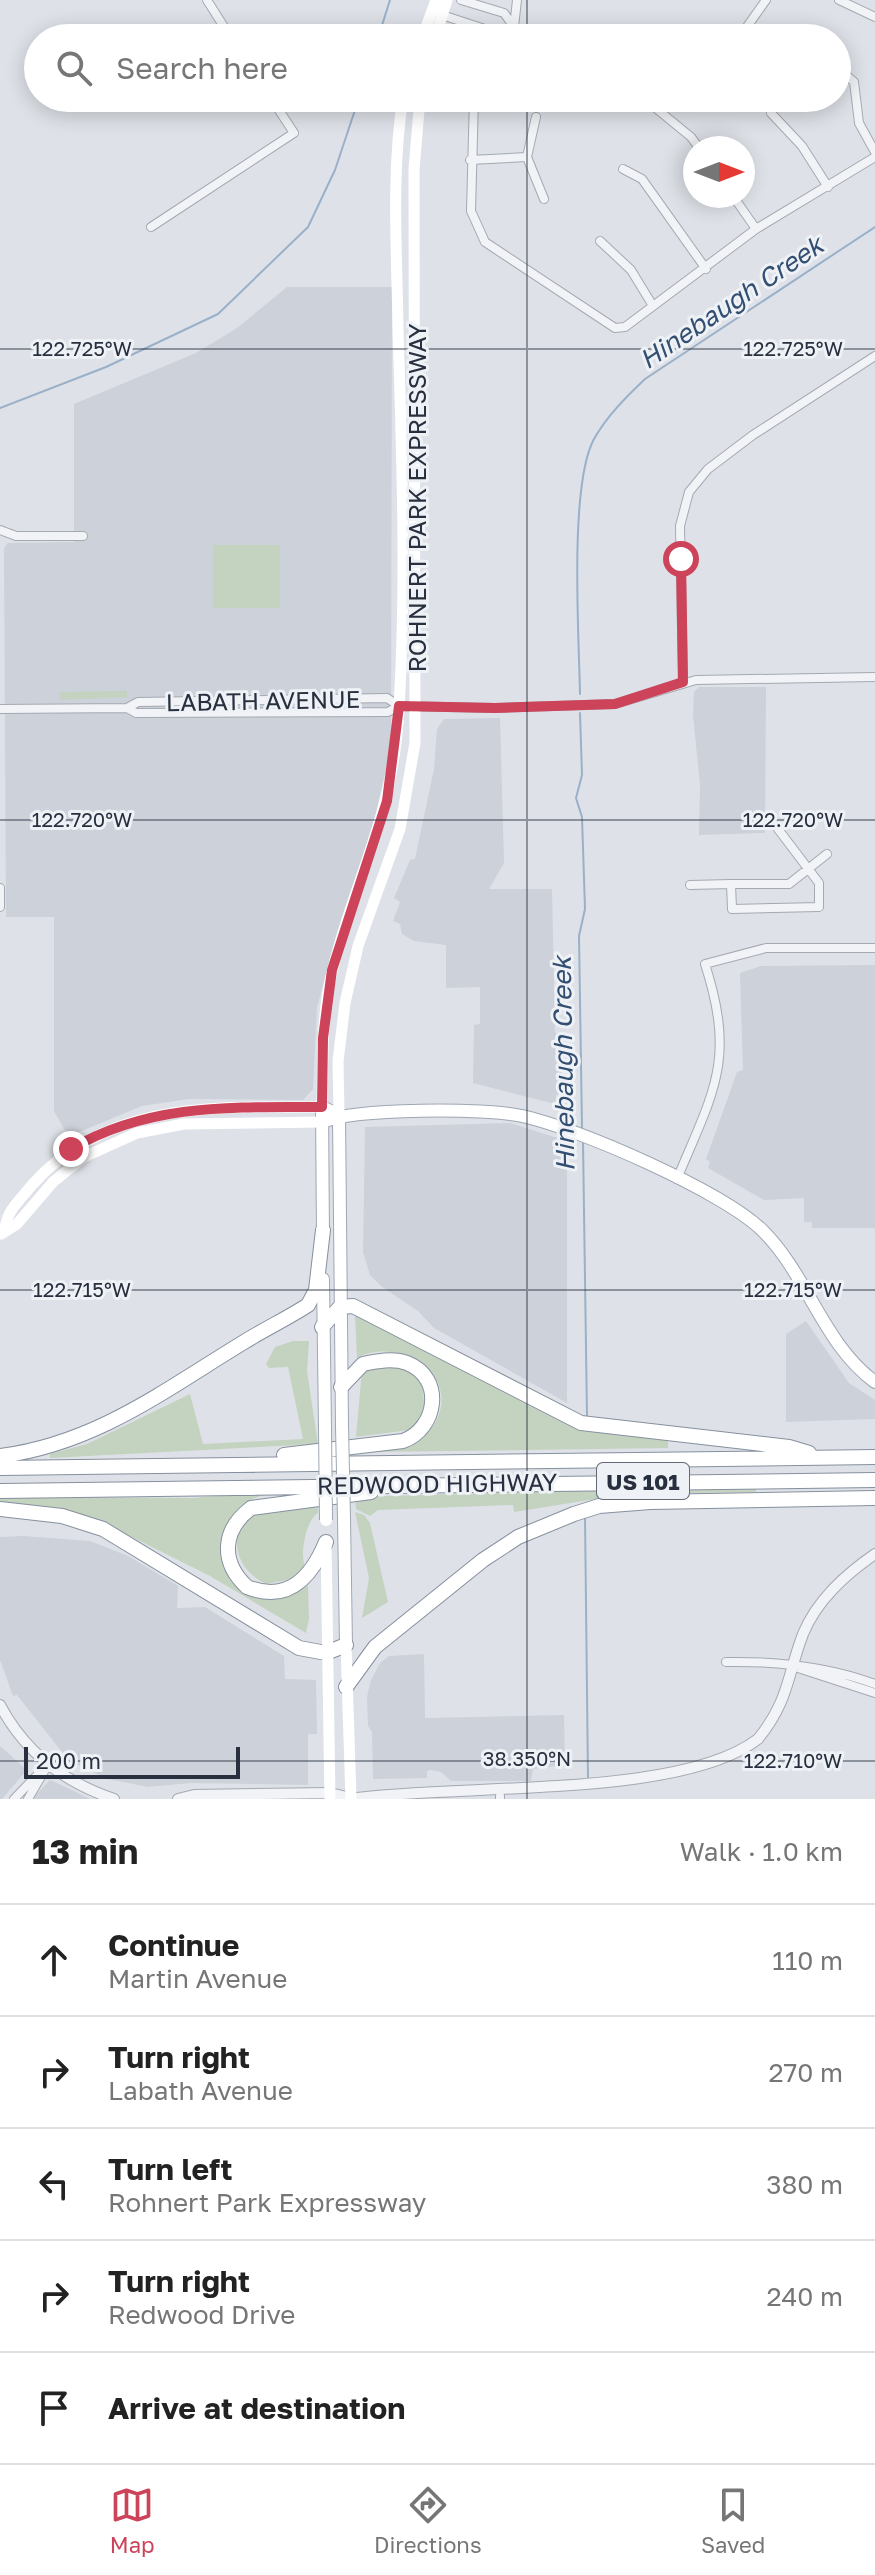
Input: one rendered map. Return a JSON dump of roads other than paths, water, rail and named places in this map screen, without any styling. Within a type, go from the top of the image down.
[{"type":"highway","points":[[0,1456],[53,1445],[102,1428],[144,1407],[308,1305],[316,1290],[323,1230]]},
{"type":"highway","points":[[322,1327],[340,1307],[353,1306],[382,1318],[581,1423],[789,1447],[825,1458]]},
{"type":"highway","points":[[193,1465],[387,1444],[412,1438],[429,1419],[431,1389],[425,1377],[408,1364],[356,1366],[341,1387]]},
{"type":"highway","name":"REDWOOD HIGHWAY","points":[[0,1468],[875,1457]]},
{"type":"highway","name":"REDWOOD HIGHWAY","points":[[0,1491],[875,1480]]},
{"type":"highway","points":[[326,1542],[307,1578],[278,1592],[247,1587],[227,1559],[234,1524],[251,1508],[262,1504],[459,1483]]},
{"type":"highway","points":[[346,1687],[375,1647],[483,1560],[518,1537],[574,1514],[599,1506],[650,1502],[875,1498]]},
{"type":"highway","points":[[0,1509],[62,1516],[103,1529],[299,1648],[326,1653],[346,1645]]},
{"type":"main road","points":[[436,0],[436,24]]},
{"type":"main road","points":[[431,24],[447,0]]},
{"type":"main road","name":"ROHNERT PARK EXPRESSWAY","points":[[330,1796],[322,1327],[322,1107],[326,1002],[340,942],[387,801],[399,706],[398,140],[401,112]]},
{"type":"main road","name":"ROHNERT PARK EXPRESSWAY","points":[[350,1799],[338,1061],[345,1003],[371,909],[403,816],[411,777],[417,707],[414,169],[419,112]]},
{"type":"main road","points":[[398,294],[415,294]]},
{"type":"main road","points":[[400,388],[415,390]]},
{"type":"main road","points":[[354,903],[371,909]]},
{"type":"main road","points":[[2,1233],[3,1213],[43,1173],[71,1149],[121,1123],[179,1110],[322,1107],[339,1115]]},
{"type":"main road","points":[[2,1233],[17,1224],[70,1167],[99,1148],[137,1133],[184,1124],[323,1122],[339,1115],[508,1113],[572,1132],[727,1204],[762,1230],[795,1271],[840,1347],[875,1382]]},
{"type":"street","points":[[207,0],[222,24]]},
{"type":"street","points":[[461,0],[504,13],[512,24]]},
{"type":"street","points":[[514,24],[517,0]]},
{"type":"street","points":[[749,24],[766,0]]},
{"type":"street","points":[[839,0],[875,17]]},
{"type":"street","points":[[437,14],[469,24]]},
{"type":"street","points":[[473,112],[471,211],[485,242],[615,328],[625,327],[756,229],[828,187],[875,154],[859,123],[859,101],[851,79]]},
{"type":"street","points":[[151,227],[294,133],[280,112]]},
{"type":"street","points":[[661,112],[690,136]]},
{"type":"street","points":[[771,113],[802,146],[828,187]]},
{"type":"street","points":[[536,117],[527,157],[544,199]]},
{"type":"street","points":[[470,160],[527,157]]},
{"type":"street","points":[[623,169],[642,179],[706,269]]},
{"type":"street","points":[[741,208],[756,229]]},
{"type":"street","points":[[600,241],[631,270],[653,306]]},
{"type":"street","points":[[683,682],[680,526],[689,492],[708,469],[753,435],[875,356]]},
{"type":"street","points":[[0,530],[16,536],[83,536]]},
{"type":"street","name":"LABATH AVENUE","points":[[127,708],[136,713],[213,715],[388,712],[399,706],[573,705],[630,700],[683,682],[875,677]]},
{"type":"street","name":"LABATH AVENUE","points":[[0,709],[127,708],[138,702],[373,698],[389,698],[399,706]]},
{"type":"street","points":[[731,884],[732,909],[819,907],[819,883],[778,829]]},
{"type":"street","points":[[690,885],[789,884],[827,854]]},
{"type":"street","points":[[0,888],[0,907]]},
{"type":"street","points":[[677,1179],[711,1099],[720,1061],[718,1005],[705,964],[766,948],[875,948]]},
{"type":"street","points":[[3,1213],[17,1224]]},
{"type":"street","points":[[700,1778],[738,1758],[756,1741],[782,1705],[804,1634],[819,1608],[840,1579],[875,1554]]},
{"type":"street","points":[[726,1662],[775,1661],[825,1668],[875,1684]]},
{"type":"street","points":[[794,1666],[812,1676],[875,1693]]},
{"type":"street","points":[[0,1705],[18,1737],[48,1764],[77,1784],[114,1799]]},
{"type":"street","points":[[14,1799],[48,1764]]},
{"type":"street","points":[[28,1799],[48,1764]]},
{"type":"street","points":[[178,1799],[194,1795],[330,1796],[350,1799],[582,1797]]},
{"type":"waterway","points":[[382,24],[390,0]]},
{"type":"waterway","points":[[0,408],[106,367],[218,314],[308,227],[335,170],[354,112]]},
{"type":"waterway","name":"Hinebaugh Creek","points":[[580,694],[578,525],[586,461],[599,431],[617,407],[645,379],[875,227]]},
{"type":"waterway","name":"Hinebaugh Creek","points":[[580,713],[582,775],[576,798],[582,817],[585,909],[579,936],[582,1128]]},
{"type":"waterway","name":"Hinebaugh Creek","points":[[583,1142],[587,1416]]},
{"type":"waterway","points":[[585,1517],[588,1779]]}]
